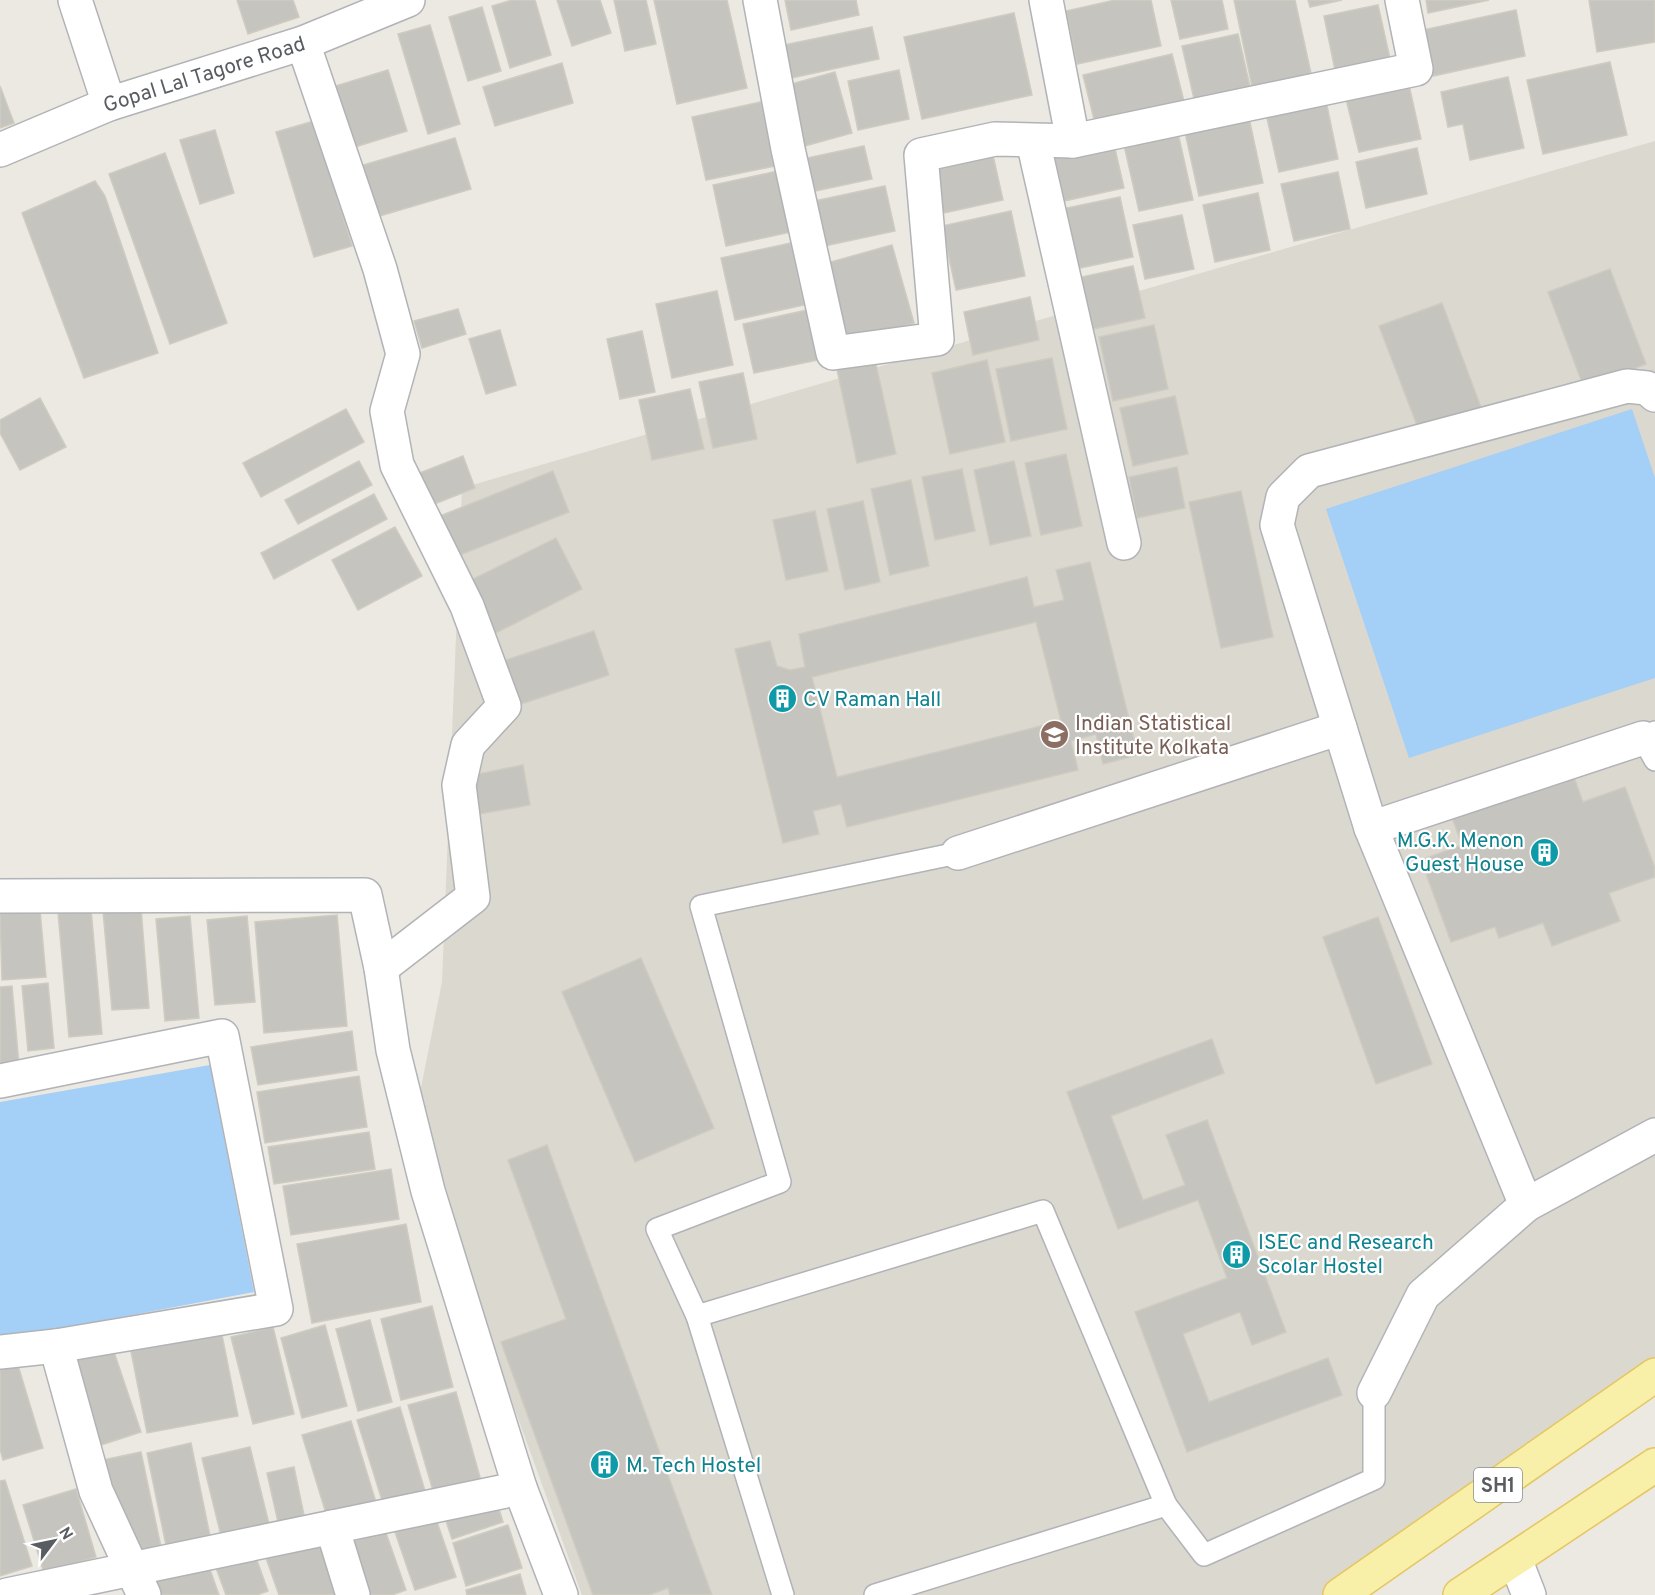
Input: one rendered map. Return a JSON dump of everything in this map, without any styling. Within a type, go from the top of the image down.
[{"type":"main road","name":"SH1","points":[[1340,1595],[1655,1375]]},
{"type":"main road","points":[[1460,1595],[1655,1465]]},
{"type":"street","points":[[75,0],[109,104]]},
{"type":"street","name":"Gopal Lal Tagore Road","points":[[0,150],[109,104],[303,43],[408,0]]},
{"type":"street","points":[[760,0],[788,149],[833,353],[937,339],[921,155],[995,139],[1073,141],[1416,69],[1402,0]]},
{"type":"street","points":[[1046,0],[1073,141]]},
{"type":"street","points":[[303,43],[380,269],[403,354],[387,411],[397,465],[467,606],[504,706],[468,745],[459,785],[472,897],[381,968]]},
{"type":"street","points":[[1033,141],[1124,543]]},
{"type":"street","points":[[1526,1205],[1371,828],[1277,525],[1283,497],[1309,471],[1627,386],[1647,388],[1655,395]]},
{"type":"street","points":[[958,853],[1340,728]]},
{"type":"street","points":[[1371,828],[1651,743]]},
{"type":"street","points":[[0,896],[365,895],[381,968],[393,1050],[428,1191],[520,1488],[561,1595]]},
{"type":"street","points":[[0,1081],[222,1036],[276,1309],[56,1346],[0,1352]]},
{"type":"street","points":[[1374,1393],[1423,1295],[1526,1205],[1655,1135]]},
{"type":"street","points":[[56,1346],[96,1491],[139,1582]]},
{"type":"street","points":[[7,1595],[139,1582],[332,1527],[520,1488]]},
{"type":"street","points":[[332,1527],[353,1595]]},
{"type":"street","points":[[1515,1559],[1529,1595]]},
{"type":"lane","points":[[783,1595],[697,1316],[657,1229],[780,1182],[701,906],[958,853]]},
{"type":"lane","points":[[697,1316],[1043,1211],[1166,1505],[1204,1555],[1374,1479],[1374,1393]]},
{"type":"lane","points":[[875,1595],[1166,1505]]},
{"type":"shaded area","name":"Indian Statistical Institute Kolkata","points":[[1655,141],[1655,1360],[1329,1595],[582,1595],[413,1128],[442,982],[462,488]]},
{"type":"water","points":[[1632,409],[1655,478],[1655,678],[1409,758],[1326,509]]},
{"type":"water","points":[[210,1065],[254,1292],[0,1340],[0,1102]]},
{"type":"building","points":[[237,0],[293,0],[299,17],[248,34]]},
{"type":"building","points":[[512,0],[535,0],[551,55],[510,68],[492,6]]},
{"type":"building","points":[[557,0],[600,0],[611,33],[572,46]]},
{"type":"building","points":[[614,0],[646,0],[656,44],[625,51]]},
{"type":"building","points":[[654,0],[727,0],[747,88],[677,104]]},
{"type":"building","points":[[785,0],[856,0],[859,15],[791,30]]},
{"type":"building","points":[[1115,0],[1151,0],[1161,46],[1077,64],[1066,11]]},
{"type":"building","points":[[1171,0],[1222,0],[1228,29],[1180,39]]},
{"type":"building","points":[[1234,0],[1295,0],[1312,78],[1253,91]]},
{"type":"building","points":[[1308,0],[1342,0],[1310,7]]},
{"type":"building","points":[[1426,0],[1489,0],[1428,13]]},
{"type":"building","points":[[1589,0],[1655,0],[1655,42],[1597,52]]},
{"type":"building","points":[[1378,5],[1391,63],[1336,75],[1324,16]]},
{"type":"building","points":[[482,7],[501,71],[468,81],[449,17]]},
{"type":"building","points":[[1516,10],[1525,56],[1433,76],[1423,30]]},
{"type":"building","points":[[1014,13],[1032,95],[922,119],[904,37]]},
{"type":"building","points":[[430,25],[460,124],[428,134],[398,34]]},
{"type":"building","points":[[872,27],[879,59],[782,80],[774,47]]},
{"type":"building","points":[[1238,34],[1251,91],[1195,103],[1182,46]]},
{"type":"building","points":[[1172,54],[1187,113],[1098,135],[1083,75]]},
{"type":"building","points":[[1610,62],[1627,135],[1543,154],[1527,80]]},
{"type":"building","points":[[562,63],[573,103],[495,126],[483,87]]},
{"type":"building","points":[[388,70],[407,131],[345,150],[326,89]]},
{"type":"building","points":[[899,70],[909,119],[858,130],[848,81]]},
{"type":"building","points":[[835,72],[852,133],[801,147],[784,86]]},
{"type":"building","points":[[1508,77],[1524,148],[1470,160],[1463,124],[1448,127],[1441,92]]},
{"type":"building","points":[[1409,85],[1421,139],[1359,152],[1346,99]]},
{"type":"building","points":[[0,86],[14,123],[0,128]]},
{"type":"building","points":[[1325,96],[1338,159],[1279,172],[1265,109]]},
{"type":"building","points":[[761,102],[775,166],[706,180],[692,117]]},
{"type":"building","points":[[1249,118],[1263,183],[1199,196],[1185,132]]},
{"type":"building","points":[[314,121],[352,246],[314,257],[276,132]]},
{"type":"building","points":[[215,130],[234,193],[200,204],[180,140]]},
{"type":"building","points":[[1178,133],[1193,200],[1139,211],[1124,145]]},
{"type":"building","points":[[455,138],[471,189],[366,220],[350,169]]},
{"type":"building","points":[[1113,140],[1124,188],[1055,203],[1044,155]]},
{"type":"building","points":[[864,146],[872,179],[815,191],[807,158]]},
{"type":"building","points":[[1417,148],[1427,194],[1366,208],[1356,162]]},
{"type":"building","points":[[992,151],[1003,200],[939,214],[928,165]]},
{"type":"building","points":[[165,153],[227,323],[170,344],[109,174]]},
{"type":"building","points":[[778,171],[791,232],[726,246],[713,185]]},
{"type":"building","points":[[1338,172],[1350,229],[1294,241],[1281,184]]},
{"type":"building","points":[[95,181],[105,196],[158,353],[84,378],[22,213]]},
{"type":"building","points":[[885,186],[895,231],[824,246],[814,201]]},
{"type":"building","points":[[1258,193],[1270,250],[1215,262],[1203,205]]},
{"type":"building","points":[[1120,197],[1133,257],[1070,270],[1057,210]]},
{"type":"building","points":[[1011,211],[1025,276],[956,290],[942,226]]},
{"type":"building","points":[[1182,215],[1194,269],[1145,279],[1133,225]]},
{"type":"building","points":[[791,243],[804,305],[735,320],[721,258]]},
{"type":"building","points":[[892,245],[914,323],[843,344],[820,265]]},
{"type":"building","points":[[1133,266],[1145,318],[1089,330],[1077,278]]},
{"type":"building","points":[[1610,269],[1646,364],[1584,388],[1548,292]]},
{"type":"building","points":[[717,291],[733,365],[672,378],[656,304]]},
{"type":"building","points":[[1030,297],[1039,340],[973,355],[964,312]]},
{"type":"building","points":[[1442,303],[1482,410],[1420,433],[1379,326]]},
{"type":"building","points":[[458,309],[466,334],[422,348],[414,321]]},
{"type":"building","points":[[812,309],[823,359],[754,373],[743,324]]},
{"type":"building","points":[[1154,325],[1168,389],[1113,401],[1099,337]]},
{"type":"building","points":[[500,330],[516,385],[486,394],[469,339]]},
{"type":"building","points":[[642,331],[655,392],[620,399],[607,339]]},
{"type":"building","points":[[873,351],[896,454],[857,463],[835,360]]},
{"type":"building","points":[[1052,358],[1067,429],[1011,441],[996,369]]},
{"type":"building","points":[[987,360],[1005,442],[950,454],[932,373]]},
{"type":"building","points":[[743,373],[757,439],[713,448],[699,382]]},
{"type":"building","points":[[690,389],[704,449],[652,460],[639,400]]},
{"type":"building","points":[[1175,396],[1188,454],[1133,466],[1120,408]]},
{"type":"building","points":[[40,398],[66,447],[20,470],[0,433],[0,420]]},
{"type":"building","points":[[346,409],[364,442],[261,497],[243,463]]},
{"type":"building","points":[[1066,454],[1082,526],[1041,535],[1025,463]]},
{"type":"building","points":[[463,456],[475,488],[419,510],[407,478]]},
{"type":"building","points":[[359,461],[372,485],[298,524],[285,500]]},
{"type":"building","points":[[1014,461],[1031,536],[990,545],[974,470]]},
{"type":"building","points":[[1177,467],[1185,508],[1137,518],[1129,477]]},
{"type":"building","points":[[962,469],[975,531],[935,540],[922,477]]},
{"type":"building","points":[[553,471],[569,512],[447,560],[430,520]]},
{"type":"building","points":[[911,480],[929,566],[890,575],[871,489]]},
{"type":"building","points":[[1241,491],[1273,637],[1221,648],[1189,502]]},
{"type":"building","points":[[374,494],[387,519],[274,579],[261,553]]},
{"type":"building","points":[[863,501],[880,582],[845,590],[827,509]]},
{"type":"building","points":[[815,511],[828,571],[786,580],[773,520]]},
{"type":"building","points":[[395,527],[422,576],[358,610],[332,560]]},
{"type":"building","points":[[556,538],[582,589],[488,637],[461,585]]},
{"type":"building","name":"CV Raman Hall","points":[[1090,562],[1138,755],[1103,764],[1096,734],[1071,741],[1078,770],[847,827],[841,804],[813,811],[819,834],[783,843],[735,649],[770,641],[777,666],[790,670],[805,667],[799,634],[1027,577],[1034,607],[1064,600],[1056,570]],"holes":[[[1036,622],[1061,721],[837,777],[812,677]]]},
{"type":"building","points":[[594,631],[609,675],[509,708],[494,664]]},
{"type":"building","points":[[523,765],[530,805],[480,814],[473,775]]},
{"type":"building","name":"M.G.K. Menon Guest House","points":[[1571,769],[1583,802],[1625,787],[1655,868],[1655,877],[1609,893],[1620,921],[1552,946],[1543,923],[1499,938],[1495,927],[1451,942],[1421,860],[1462,845],[1450,812]]},
{"type":"building","points":[[141,908],[149,1008],[112,1010],[103,911]]},
{"type":"building","points":[[91,909],[102,1034],[69,1037],[58,912]]},
{"type":"building","points":[[40,910],[46,977],[2,980],[0,913]]},
{"type":"building","points":[[337,915],[347,1026],[264,1033],[255,922]]},
{"type":"building","points":[[190,916],[199,1018],[165,1021],[156,919]]},
{"type":"building","points":[[247,916],[255,1002],[215,1005],[207,920]]},
{"type":"building","points":[[1378,917],[1432,1064],[1376,1084],[1323,937]]},
{"type":"building","points":[[641,958],[714,1128],[635,1162],[562,992]]},
{"type":"building","points":[[48,983],[54,1048],[28,1051],[22,986]]},
{"type":"building","points":[[12,986],[19,1065],[0,1066],[0,987]]},
{"type":"building","points":[[352,1031],[357,1070],[258,1085],[251,1047]]},
{"type":"building","name":"ISEC and Research Scolar Hostel","points":[[1212,1039],[1224,1073],[1111,1116],[1143,1200],[1185,1185],[1166,1135],[1207,1120],[1286,1332],[1252,1345],[1240,1312],[1183,1334],[1209,1402],[1328,1358],[1342,1395],[1187,1452],[1135,1312],[1227,1278],[1198,1200],[1118,1229],[1067,1092]]},
{"type":"building","points":[[359,1076],[367,1127],[265,1143],[257,1092]]},
{"type":"building","points":[[369,1132],[375,1169],[274,1184],[268,1147]]},
{"type":"building","name":"M. Tech Hostel","points":[[547,1145],[712,1595],[670,1595],[668,1588],[649,1595],[593,1595],[501,1342],[566,1319],[508,1160]]},
{"type":"building","points":[[391,1169],[399,1219],[291,1235],[283,1186]]},
{"type":"building","points":[[406,1224],[421,1302],[312,1323],[297,1244]]},
{"type":"building","points":[[432,1306],[453,1387],[401,1400],[381,1319]]},
{"type":"building","points":[[370,1320],[392,1402],[358,1411],[336,1329]]},
{"type":"building","points":[[325,1325],[347,1406],[302,1418],[281,1338]]},
{"type":"building","points":[[273,1327],[294,1414],[253,1424],[231,1337]]},
{"type":"building","points":[[222,1335],[238,1416],[147,1433],[131,1351]]},
{"type":"building","points":[[112,1346],[141,1432],[101,1445],[71,1360]]},
{"type":"building","points":[[17,1362],[43,1448],[3,1460],[0,1449],[0,1367]]},
{"type":"building","points":[[456,1392],[483,1488],[436,1501],[408,1405]]},
{"type":"building","points":[[400,1407],[428,1501],[386,1513],[357,1420]]},
{"type":"building","points":[[351,1421],[378,1509],[329,1523],[302,1435]]},
{"type":"building","points":[[191,1443],[211,1541],[167,1550],[147,1453]]},
{"type":"building","points":[[250,1447],[270,1528],[222,1540],[202,1458]]},
{"type":"building","points":[[141,1452],[162,1552],[120,1561],[98,1461]]},
{"type":"building","points":[[294,1467],[306,1525],[280,1531],[267,1473]]},
{"type":"building","points":[[5,1480],[32,1566],[0,1576],[0,1481]]},
{"type":"building","points":[[76,1489],[96,1557],[44,1573],[23,1505]]},
{"type":"building","points":[[495,1496],[503,1522],[452,1539],[443,1512]]},
{"type":"building","points":[[436,1519],[456,1577],[415,1590],[395,1532]]},
{"type":"building","points":[[508,1525],[522,1568],[466,1586],[453,1543]]},
{"type":"building","points":[[385,1530],[406,1590],[392,1595],[362,1595],[345,1545]]},
{"type":"building","points":[[318,1537],[338,1595],[279,1595],[265,1555]]},
{"type":"building","points":[[254,1552],[268,1591],[257,1595],[226,1595],[215,1565]]},
{"type":"building","points":[[207,1561],[219,1595],[153,1595],[148,1581]]},
{"type":"building","points":[[520,1574],[526,1595],[467,1595],[466,1590]]},
{"type":"place","name":"CV Raman Hall","points":[[782,699]]},
{"type":"place","name":"Indian Statistical Institute Kolkata","points":[[1054,735]]},
{"type":"place","name":"M.G.K. Menon Guest House","points":[[1545,852]]},
{"type":"place","name":"ISEC and Research Scolar Hostel","points":[[1237,1254]]},
{"type":"place","name":"M. Tech Hostel","points":[[605,1465]]}]
